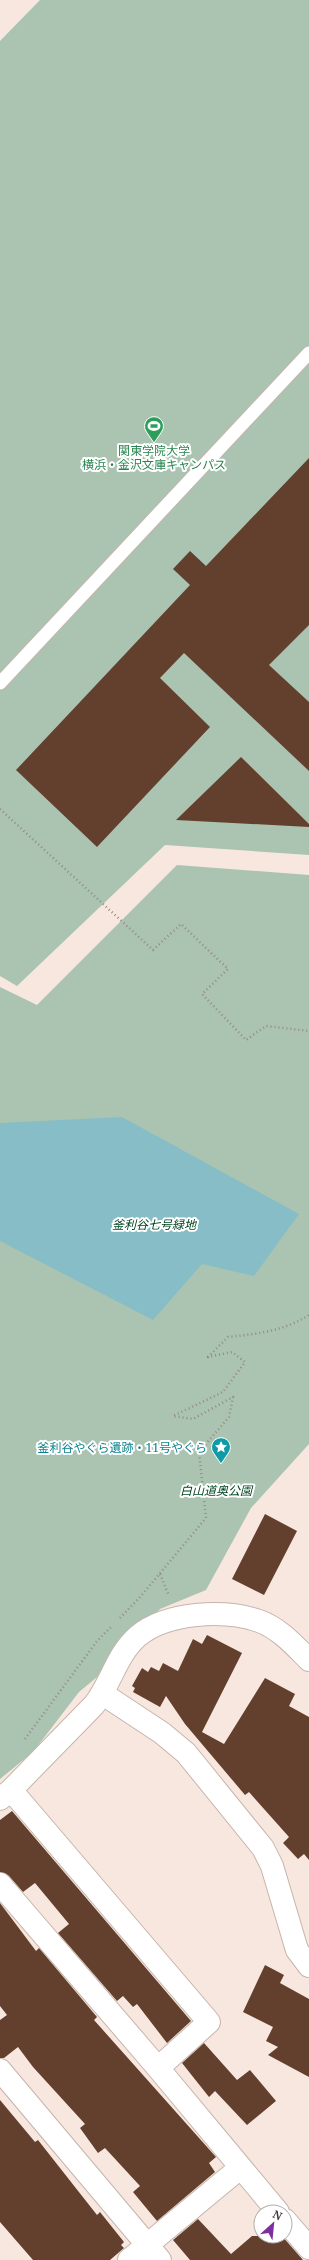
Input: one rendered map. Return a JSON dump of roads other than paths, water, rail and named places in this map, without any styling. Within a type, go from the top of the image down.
[{"type":"street","points":[[158,2068],[209,2022],[6,1795],[103,1694],[120,1657],[138,1636],[158,1625],[202,1614],[259,1621],[284,1635],[309,1660]]},
{"type":"street","points":[[103,1694],[162,1733],[186,1753],[263,1848],[272,1866],[297,1950],[309,1966]]},
{"type":"street","points":[[0,1884],[158,2068],[271,2204]]},
{"type":"street","points":[[0,2070],[153,2253]]},
{"type":"street","points":[[129,2260],[153,2253],[240,2168]]},
{"type":"street","points":[[293,2229],[309,2248]]},
{"type":"lane","points":[[0,682],[309,353]]},
{"type":"water","points":[[122,1117],[299,1214],[254,1276],[202,1264],[153,1320],[0,1241],[0,1123]]},
{"type":"place","name":"関東学院大学 横浜・金沢文庫キャンパス","points":[[154,443]]},
{"type":"place","name":"釜利谷やぐら遺跡・11号やぐら","points":[[221,1464]]},
{"type":"park label","name":"釜利谷七号緑地","points":[[154,1224]]},
{"type":"park label","name":"白山道奥公園","points":[[216,1490]]}]
